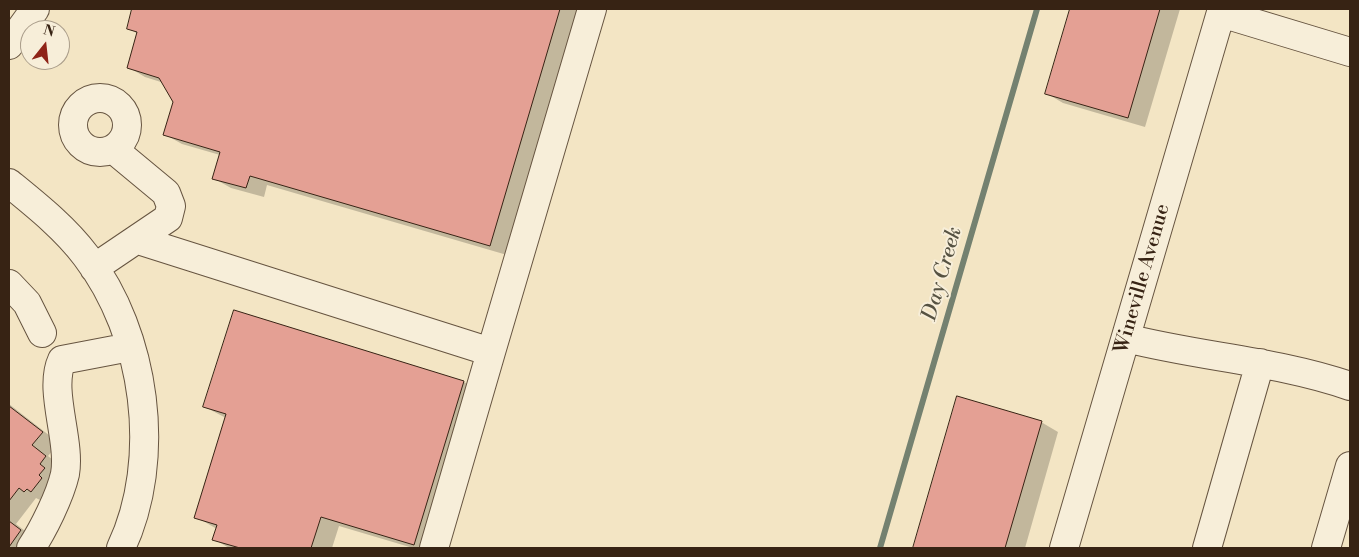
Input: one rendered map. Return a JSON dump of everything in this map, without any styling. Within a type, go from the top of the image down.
[{"type":"street","points":[[9,45],[35,9]]},
{"type":"street","points":[[434,548],[592,9]]},
{"type":"street","points":[[1222,11],[1350,52]]},
{"type":"street","name":"Wineville Avenue","points":[[1064,548],[1222,11]]},
{"type":"street","points":[[94,268],[168,218],[171,206],[166,193],[113,149]]},
{"type":"street","points":[[9,183],[44,212],[86,256],[94,268],[117,305],[142,386],[144,430],[142,475],[135,508],[121,548]]},
{"type":"street","points":[[138,240],[491,352]]},
{"type":"street","points":[[9,284],[27,303],[42,333]]},
{"type":"street","points":[[1126,338],[1173,350],[1260,363],[1350,386]]},
{"type":"street","points":[[31,548],[43,530],[65,474],[64,426],[56,376],[62,360],[130,348]]},
{"type":"street","points":[[1207,548],[1260,363]]},
{"type":"street","points":[[1326,548],[1350,466]]},
{"type":"building","points":[[132,9],[560,9],[490,246],[250,176],[246,188],[212,179],[220,152],[163,135],[173,102],[159,78],[127,68],[137,32],[127,29]]},
{"type":"building","points":[[1070,9],[1160,9],[1128,118],[1045,94]]},
{"type":"building","points":[[234,310],[464,381],[414,545],[321,517],[311,548],[240,548],[212,540],[217,525],[194,518],[226,414],[203,407]]},
{"type":"building","points":[[957,396],[1042,421],[1005,548],[913,548]]},
{"type":"building","points":[[9,406],[43,432],[32,445],[46,456],[40,464],[45,468],[39,475],[42,478],[31,492],[27,489],[24,492],[19,488],[9,501]]},
{"type":"building","points":[[9,521],[21,530],[9,547]]},
{"type":"waterway","name":"Day Creek","points":[[880,548],[1037,9]]}]
